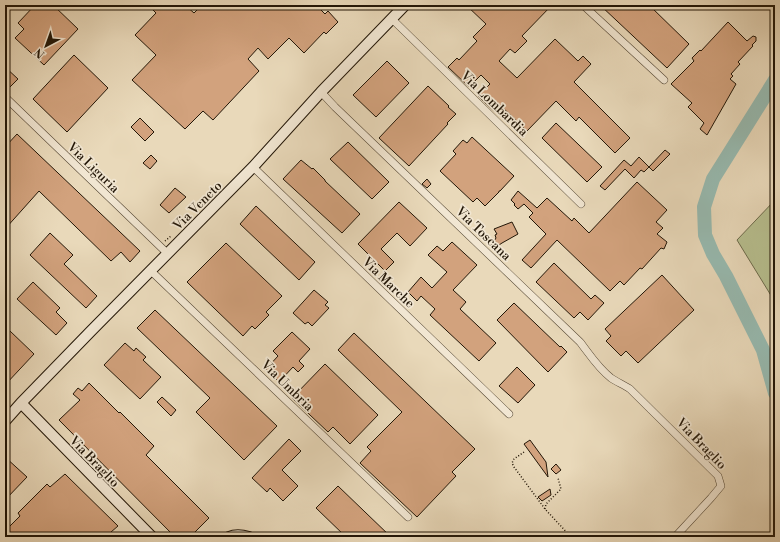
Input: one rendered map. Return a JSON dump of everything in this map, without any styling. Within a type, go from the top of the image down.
[{"type":"main road","name":"Via Veneto","points":[[5,421],[167,253],[253,167],[321,92],[405,5]]},
{"type":"main road","name":"Via Braglio","points":[[21,403],[152,537]]},
{"type":"main road","points":[[229,537],[233,535],[249,537]]},
{"type":"street","points":[[583,5],[664,80]]},
{"type":"street","name":"Via Lombardia","points":[[392,20],[581,204]]},
{"type":"street","name":"Via Toscana","points":[[321,92],[580,342],[602,370],[630,389]]},
{"type":"street","name":"Via Liguria","points":[[5,97],[167,253]]},
{"type":"street","name":"Via Marche","points":[[253,167],[509,414]]},
{"type":"street","name":"Via Umbria","points":[[151,270],[408,517]]},
{"type":"street","name":"Via Braglio","points":[[630,389],[718,476],[721,486],[675,537]]},
{"type":"path","points":[[524,452],[514,459],[512,463],[514,467],[545,509],[571,537]]},
{"type":"path","points":[[545,509],[546,504],[561,489],[558,478]]},
{"type":"green space","points":[[775,200],[775,302],[737,240]]},
{"type":"building","points":[[35,5],[53,5],[78,29],[44,65],[15,38],[24,29],[18,23]]},
{"type":"building","points":[[148,5],[185,5],[194,13],[202,5],[316,5],[325,14],[328,11],[338,22],[326,34],[324,32],[304,53],[289,38],[268,59],[258,48],[248,59],[259,71],[213,120],[203,111],[185,129],[132,80],[156,55],[135,35],[156,13]]},
{"type":"building","points":[[466,5],[552,5],[522,36],[527,41],[515,53],[510,49],[499,61],[517,78],[555,39],[578,61],[583,56],[591,64],[574,82],[630,138],[615,153],[579,117],[576,121],[556,101],[527,131],[501,106],[495,112],[478,96],[490,84],[481,75],[469,87],[448,67],[457,58],[459,60],[477,41],[473,37],[486,24]]},
{"type":"building","points":[[600,5],[618,5],[622,9],[626,5],[649,5],[689,44],[667,68]]},
{"type":"building","points":[[728,22],[747,41],[753,36],[756,37],[756,41],[738,62],[740,64],[731,74],[733,76],[730,79],[736,84],[707,135],[700,129],[704,123],[688,107],[692,103],[671,84],[694,61],[692,58],[700,50],[701,51]]},
{"type":"building","points":[[74,55],[108,88],[67,132],[33,99]]},
{"type":"building","points":[[387,61],[409,83],[376,117],[353,95]]},
{"type":"building","points":[[5,67],[18,79],[9,88],[5,84]]},
{"type":"building","points":[[428,86],[456,114],[409,166],[379,138]]},
{"type":"building","points":[[140,118],[154,132],[145,141],[131,127]]},
{"type":"building","points":[[556,123],[602,167],[587,182],[542,138]]},
{"type":"building","points":[[17,134],[140,251],[130,262],[121,252],[111,261],[39,191],[5,229],[5,147]]},
{"type":"building","points":[[472,137],[514,176],[485,206],[477,198],[473,202],[440,171],[456,154],[453,151],[463,140],[467,143]]},
{"type":"building","points":[[348,142],[389,182],[372,199],[330,159]]},
{"type":"building","points":[[665,150],[670,154],[653,171],[649,167]]},
{"type":"building","points":[[151,155],[157,161],[150,169],[143,163]]},
{"type":"building","points":[[639,157],[649,167],[644,172],[641,170],[634,178],[625,169],[605,190],[600,186],[624,160],[631,166]]},
{"type":"building","points":[[301,160],[312,169],[313,168],[360,214],[342,233],[283,179]]},
{"type":"building","points":[[427,179],[431,184],[427,188],[422,184]]},
{"type":"building","points":[[637,182],[667,210],[656,222],[663,228],[657,234],[667,242],[664,249],[661,248],[642,269],[640,268],[624,285],[620,281],[610,291],[557,240],[531,268],[522,260],[546,234],[529,217],[533,213],[524,204],[518,209],[514,205],[515,204],[511,200],[518,191],[537,208],[547,198],[572,221],[574,218],[589,233]]},
{"type":"building","points":[[175,188],[186,197],[169,213],[160,205]]},
{"type":"building","points":[[399,202],[427,228],[410,246],[397,233],[381,249],[394,262],[385,271],[358,244]]},
{"type":"building","points":[[256,206],[315,262],[299,280],[240,224]]},
{"type":"building","points":[[512,222],[518,234],[499,245],[494,241],[496,238],[495,235],[497,234],[494,229]]},
{"type":"building","points":[[50,233],[73,255],[64,264],[97,296],[86,308],[30,255]]},
{"type":"building","points":[[452,242],[477,265],[453,290],[466,302],[460,309],[496,343],[479,361],[430,315],[435,309],[421,296],[417,301],[408,292],[421,277],[432,288],[447,272],[428,255],[437,246],[443,251]]},
{"type":"building","points":[[226,243],[282,296],[266,312],[269,315],[255,329],[252,326],[243,336],[187,282]]},
{"type":"building","points":[[554,263],[591,299],[595,295],[604,303],[588,320],[580,312],[574,318],[536,282]]},
{"type":"building","points":[[662,275],[694,310],[638,363],[626,351],[621,356],[606,341],[611,336],[605,329]]},
{"type":"building","points":[[33,282],[60,308],[56,312],[67,323],[56,335],[17,299]]},
{"type":"building","points":[[314,290],[328,302],[325,305],[329,308],[312,326],[308,322],[305,324],[293,313]]},
{"type":"building","points":[[514,303],[567,352],[548,372],[497,320]]},
{"type":"building","points":[[155,310],[277,426],[244,460],[196,412],[210,398],[137,328]]},
{"type":"building","points":[[10,331],[34,354],[5,385],[5,337]]},
{"type":"building","points":[[292,332],[310,349],[299,361],[304,366],[298,372],[293,367],[279,382],[266,369],[278,356],[273,351]]},
{"type":"building","points":[[354,333],[475,449],[452,472],[456,476],[417,517],[360,463],[371,451],[367,447],[402,412],[338,350]]},
{"type":"building","points":[[125,343],[134,351],[136,348],[146,357],[143,360],[161,377],[140,399],[104,365]]},
{"type":"building","points":[[325,364],[378,415],[350,444],[333,427],[328,432],[292,398]]},
{"type":"building","points":[[517,367],[535,385],[518,403],[499,386]]},
{"type":"building","points":[[89,383],[154,446],[146,455],[209,518],[190,537],[175,537],[59,420],[80,400],[73,394],[78,388],[82,391]]},
{"type":"building","points":[[162,397],[176,410],[171,416],[157,402]]},
{"type":"building","points":[[289,439],[301,451],[282,470],[298,486],[283,501],[270,488],[267,492],[252,478]]},
{"type":"building","points":[[530,440],[546,462],[548,477],[524,444]]},
{"type":"building","points":[[5,457],[27,477],[5,500]]},
{"type":"building","points":[[556,464],[561,470],[556,474],[551,469]]},
{"type":"building","points":[[65,474],[118,526],[111,532],[116,537],[5,537],[5,531],[20,516],[18,513],[47,484],[50,487]]},
{"type":"building","points":[[338,486],[391,537],[346,537],[316,508]]},
{"type":"building","points":[[550,489],[551,495],[542,501],[538,497]]},
{"type":"waterway","points":[[775,80],[713,179],[704,207],[705,235],[713,254],[726,276],[763,350],[775,393]]}]
